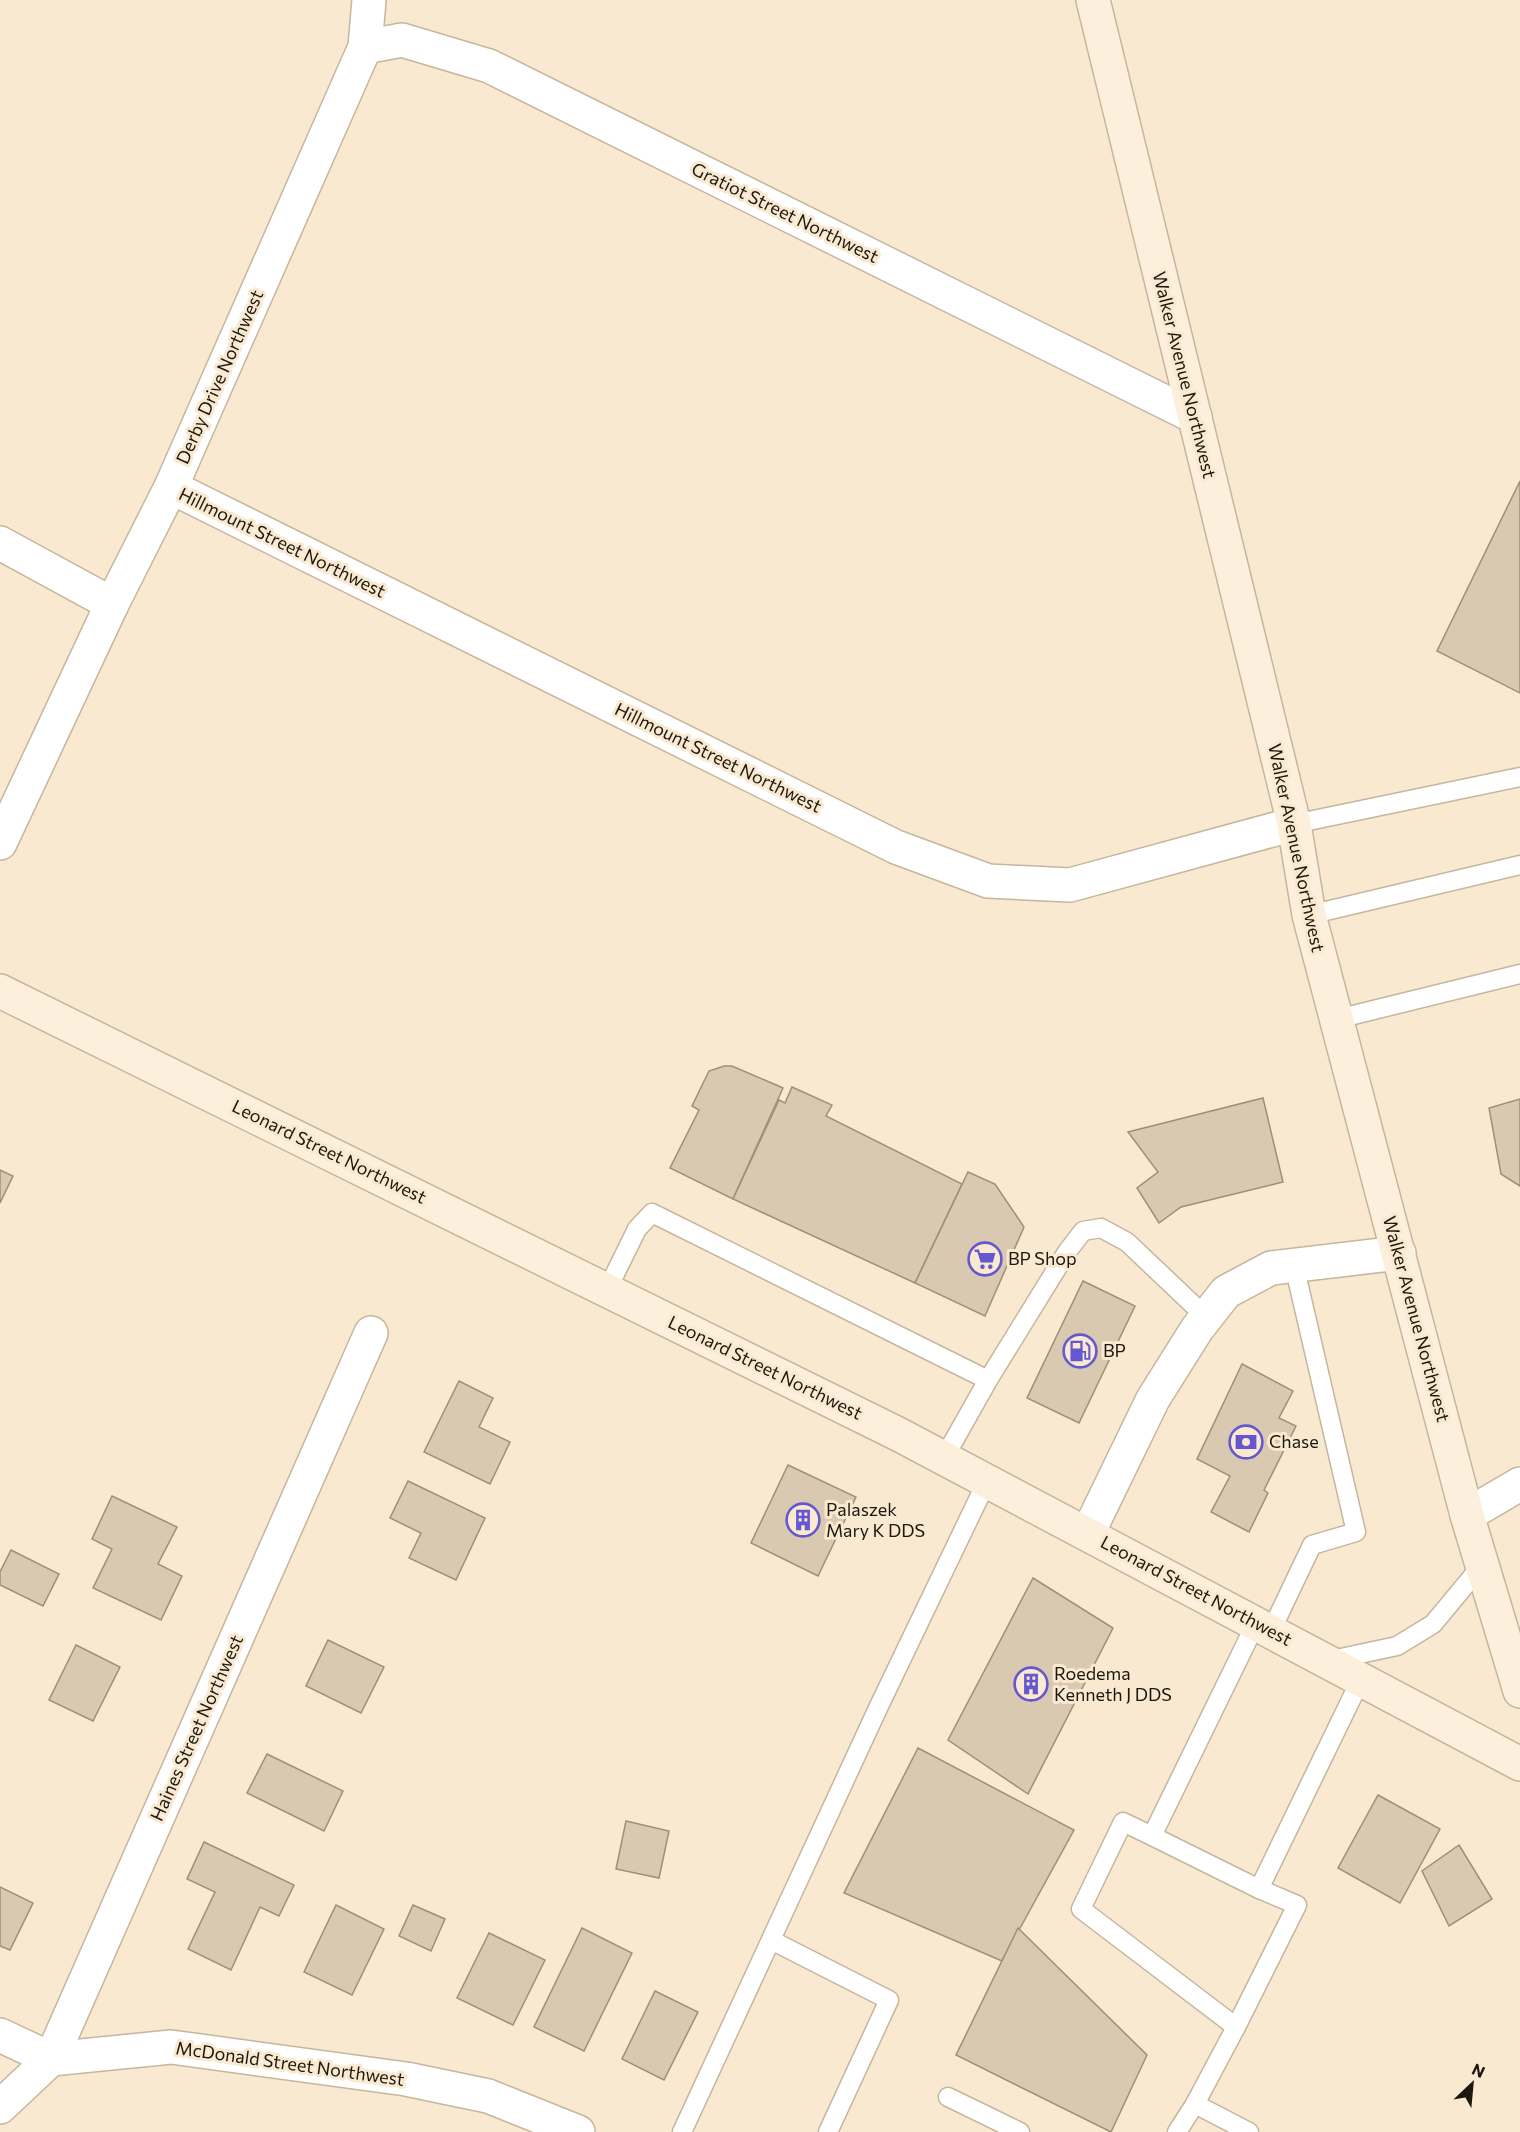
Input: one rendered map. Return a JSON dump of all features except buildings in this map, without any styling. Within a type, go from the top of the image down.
[{"type":"main road","name":"Walker Avenue Northwest","points":[[1093,0],[1294,824],[1309,915],[1467,1515],[1520,1691]]},
{"type":"main road","name":"Leonard Street Northwest","points":[[0,991],[944,1458],[1520,1764]]},
{"type":"street","name":"Derby Drive Northwest","points":[[0,843],[112,604],[171,487],[365,47],[369,0]]},
{"type":"street","name":"Gratiot Street Northwest","points":[[365,47],[402,40],[489,66],[1195,417]]},
{"type":"street","name":"Hillmount Street Northwest","points":[[171,487],[896,847],[988,881],[1070,885],[1294,824]]},
{"type":"street","points":[[0,543],[112,604]]},
{"type":"street","points":[[1088,1533],[1153,1399],[1206,1317],[1226,1292],[1271,1268],[1399,1253]]},
{"type":"street","name":"Haines Street Northwest","points":[[0,2107],[51,2059],[371,1333]]},
{"type":"street","points":[[1467,1515],[1520,1484]]},
{"type":"street","points":[[0,2035],[51,2059]]},
{"type":"street","name":"McDonald Street Northwest","points":[[51,2059],[171,2047],[416,2081],[488,2096],[571,2131]]},
{"type":"lane","points":[[1294,824],[1520,777]]},
{"type":"lane","points":[[1309,915],[1520,865]]},
{"type":"lane","points":[[1337,1019],[1520,974]]},
{"type":"lane","points":[[607,1290],[637,1229],[652,1213],[988,1380]]},
{"type":"lane","points":[[944,1458],[988,1380],[1067,1252],[1083,1231],[1101,1228],[1127,1242],[1206,1317]]},
{"type":"lane","points":[[1152,1836],[1264,1627],[1312,1545],[1356,1532],[1294,1265]]},
{"type":"lane","points":[[682,2132],[879,1706],[987,1481]]},
{"type":"lane","points":[[1327,1661],[1397,1646],[1432,1624],[1482,1565]]},
{"type":"lane","points":[[1259,1889],[1361,1679]]},
{"type":"lane","points":[[1177,2132],[1195,2104],[1236,2027],[1298,1905],[1259,1889],[1123,1822],[1081,1909],[1236,2027]]},
{"type":"lane","points":[[771,1940],[889,2000],[828,2132]]},
{"type":"lane","points":[[948,2097],[1020,2132]]},
{"type":"lane","points":[[1195,2104],[1249,2132]]},
{"type":"place","name":"BP Shop","points":[[985,1259]]},
{"type":"place","name":"BP","points":[[1080,1351]]},
{"type":"place","name":"Chase","points":[[1246,1442]]},
{"type":"place","name":"Palaszek Mary K DDS","points":[[803,1520]]},
{"type":"place","name":"Roedema Kenneth J DDS","points":[[1031,1684]]}]
